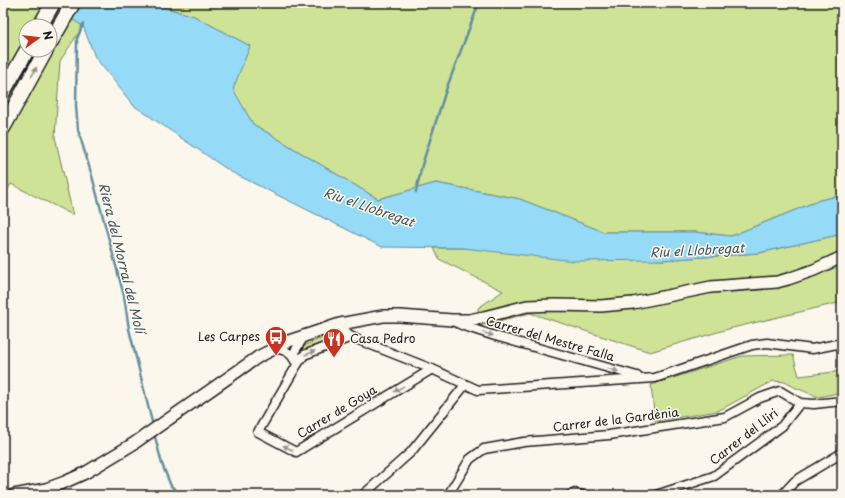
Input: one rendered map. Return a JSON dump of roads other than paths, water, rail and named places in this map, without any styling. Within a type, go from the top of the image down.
[{"type":"highway","points":[[45,18],[53,3]]},
{"type":"highway","points":[[58,30],[73,3]]},
{"type":"highway","points":[[3,92],[22,58]]},
{"type":"highway","points":[[3,128],[42,58]]},
{"type":"street","points":[[14,495],[46,489],[91,470],[133,444],[258,357],[274,348],[319,330],[340,324],[383,316],[452,320],[484,318],[527,306],[617,305],[647,301],[711,288],[776,282],[802,274],[842,257]]},
{"type":"street","name":"Carrer del Mestre Falla","points":[[452,320],[464,326],[494,336],[643,378]]},
{"type":"street","points":[[340,324],[345,334],[432,369],[478,390],[655,378],[752,345],[767,343],[812,349],[842,343]]},
{"type":"street","points":[[319,330],[333,336],[346,339],[356,339]]},
{"type":"street","name":"Carrer de Goya","points":[[296,366],[296,352],[305,335]]},
{"type":"street","name":"Carrer de Goya","points":[[346,339],[304,355],[296,366],[258,432],[296,452],[432,369]]},
{"type":"street","points":[[274,348],[293,355],[296,366]]},
{"type":"street","points":[[363,495],[411,452],[465,385]]},
{"type":"street","name":"Carrer de la Gardènia","points":[[448,495],[470,459],[484,449],[524,442],[609,435],[725,417],[760,398],[780,391],[800,403]]},
{"type":"street","points":[[800,403],[814,404],[842,401]]},
{"type":"street","name":"Carrer del Lliri","points":[[656,495],[714,476],[782,426],[800,403]]},
{"type":"street","points":[[782,495],[795,481],[842,453]]},
{"type":"street","points":[[570,495],[575,493],[582,495]]},
{"type":"water","name":"Riu el Llobregat","points":[[46,3],[149,3],[194,16],[250,46],[233,89],[253,124],[378,199],[436,183],[520,199],[604,232],[695,232],[731,236],[820,200],[842,195],[842,234],[759,253],[662,260],[574,261],[463,248],[382,247],[231,172],[133,105],[95,57],[83,26]]},
{"type":"waterway","points":[[416,192],[422,165],[447,87],[479,3]]},
{"type":"waterway","name":"Riera del Morral del Molí","points":[[83,24],[77,39],[76,106],[78,130],[92,176],[124,296],[129,329],[153,426]]},
{"type":"waterway","name":"Riera del Morral del Molí","points":[[154,433],[162,464],[171,486],[182,495]]},
{"type":"place","name":"Les Carpes","points":[[276,356]]},
{"type":"place","name":"Casa Pedro","points":[[334,358]]}]
